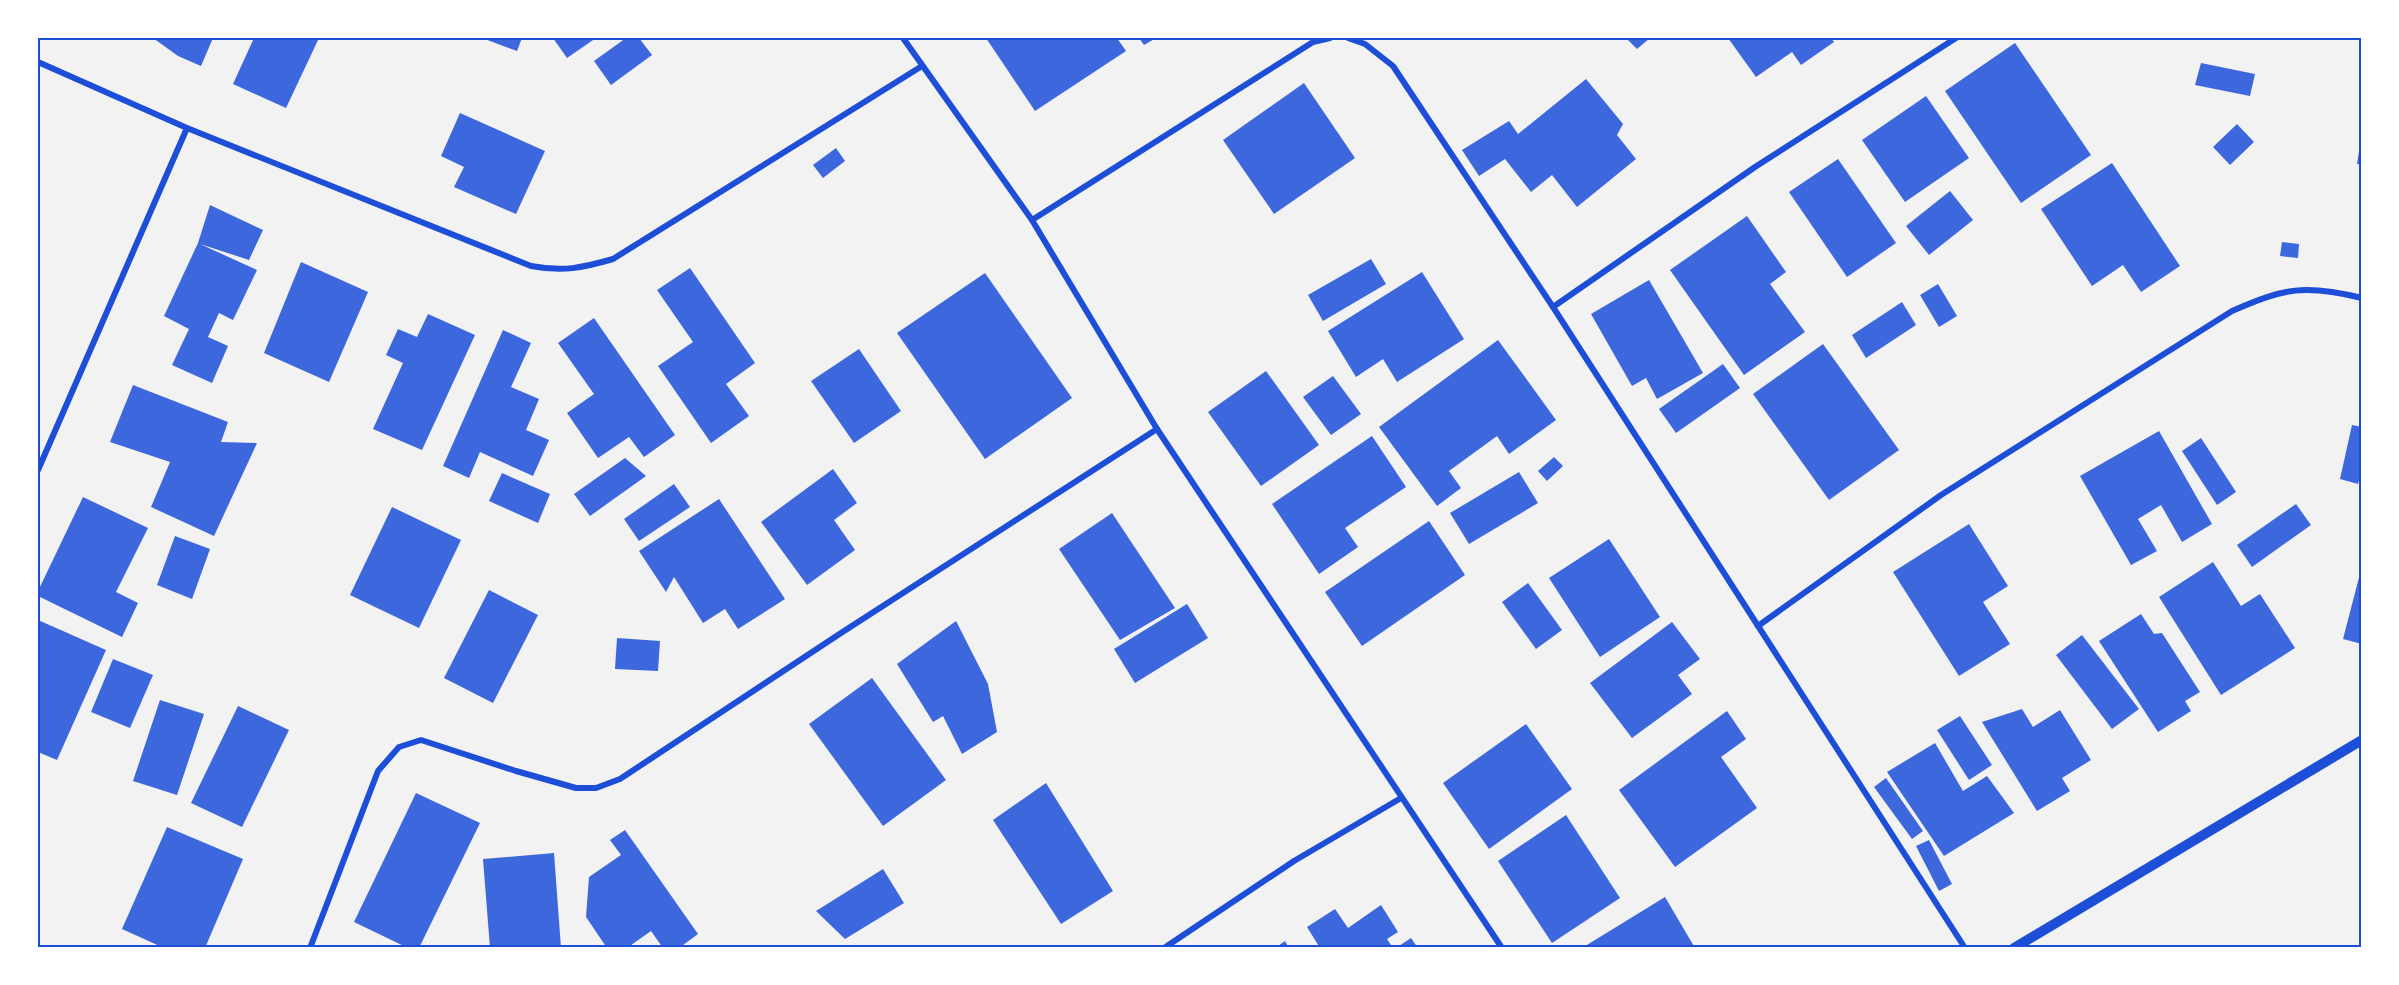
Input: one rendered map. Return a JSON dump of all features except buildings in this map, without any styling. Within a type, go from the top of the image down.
[{"type":"street","points":[[903,38],[1032,220],[1157,429],[1502,948]]},
{"type":"street","points":[[1032,220],[1313,42],[1330,38]]},
{"type":"street","points":[[1348,38],[1365,44],[1394,66],[1553,307],[1965,948]]},
{"type":"street","points":[[1553,307],[1755,167],[1956,38]]},
{"type":"street","points":[[38,62],[187,128],[531,266],[553,270],[580,268],[613,259],[922,66]]},
{"type":"street","points":[[38,470],[187,128]]},
{"type":"street","points":[[1758,626],[1941,495],[2232,311],[2269,295],[2307,288],[2361,298]]},
{"type":"street","points":[[310,948],[378,771],[399,747],[421,740],[576,788],[596,788],[620,779],[1157,429]]},
{"type":"street","points":[[2014,948],[2361,741]]},
{"type":"street","points":[[1164,948],[1294,861],[1401,798]]}]
